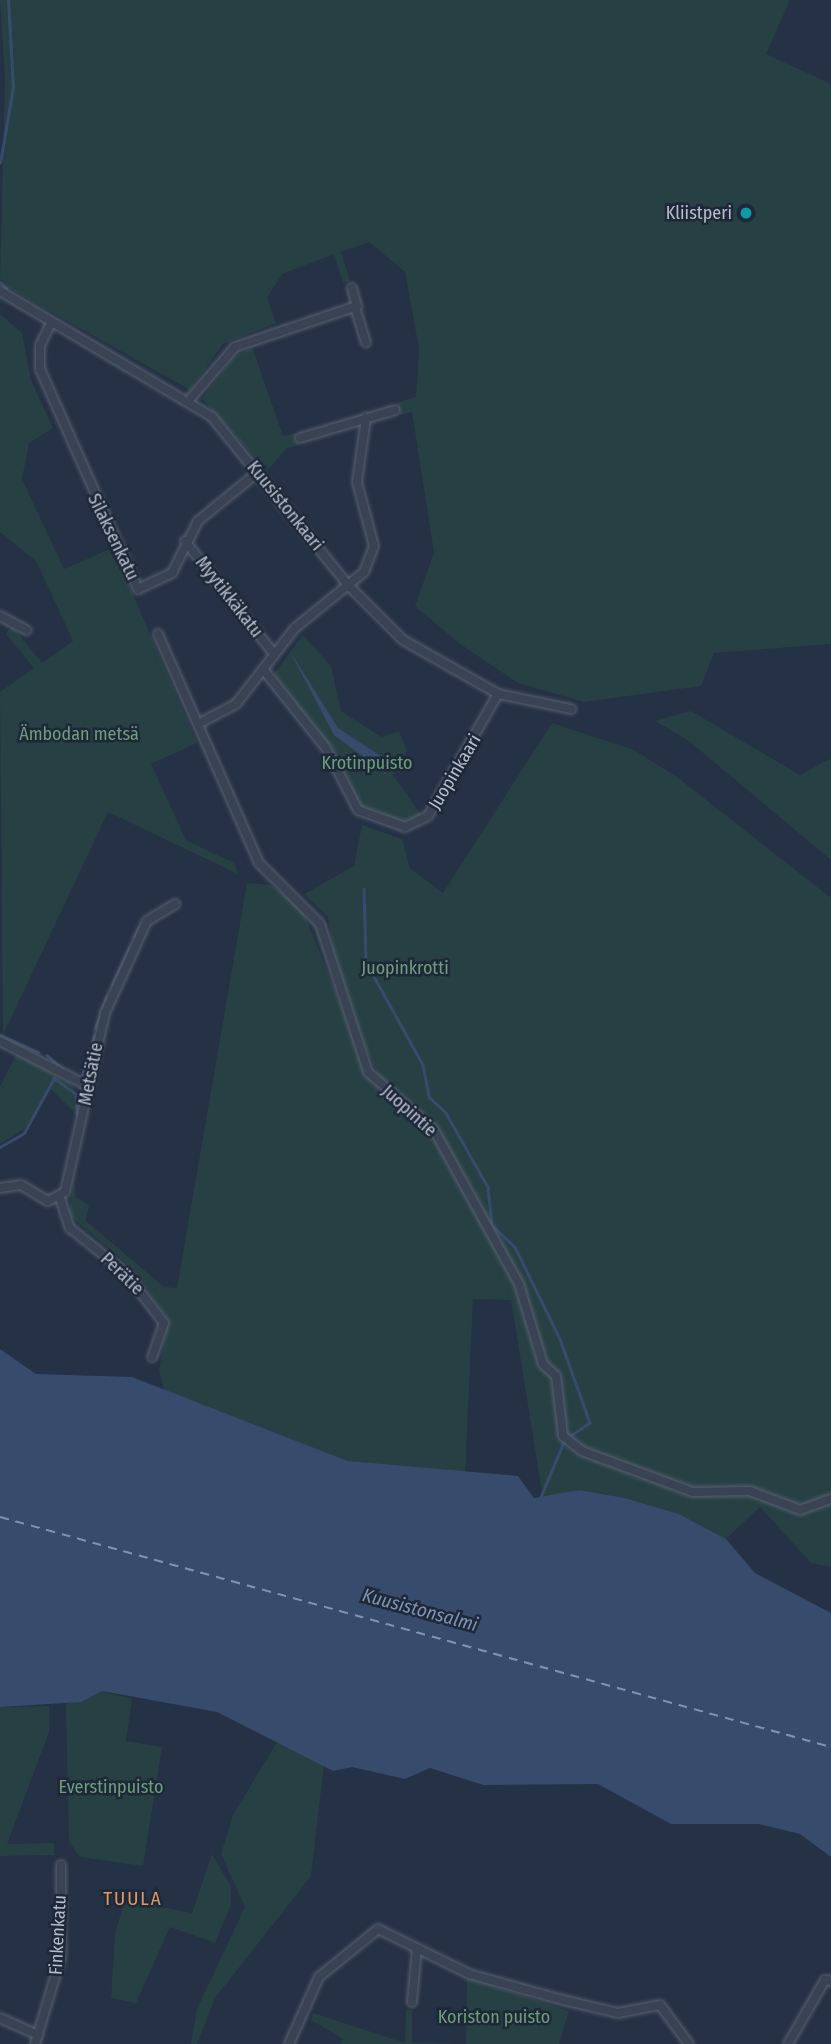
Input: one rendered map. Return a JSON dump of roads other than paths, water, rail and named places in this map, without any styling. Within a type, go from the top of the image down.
[{"type":"street","points":[[352,288],[366,342]]},
{"type":"street","name":"Kuusistonkaari","points":[[0,291],[51,323],[190,399],[258,472],[349,586],[421,653],[498,694],[570,709]]},
{"type":"street","points":[[190,399],[235,347],[355,307]]},
{"type":"street","name":"Silaksenkatu","points":[[51,323],[40,346],[40,369],[138,589],[172,573],[185,541],[198,521],[258,472]]},
{"type":"street","points":[[300,438],[394,410]]},
{"type":"street","points":[[198,724],[236,704],[274,653],[349,586],[374,546],[357,482],[366,418]]},
{"type":"street","name":"Myytikkäkatu","points":[[185,541],[274,653]]},
{"type":"street","points":[[0,616],[26,630]]},
{"type":"street","name":"Juopintie","points":[[158,634],[259,863],[320,924],[368,1072],[434,1130],[519,1284],[543,1363],[556,1376],[563,1436],[582,1451],[693,1492],[750,1491],[800,1510],[831,1499]]},
{"type":"street","name":"Juopinkaari","points":[[263,669],[326,748],[358,810],[405,827],[428,816],[498,694]]},
{"type":"street","name":"Metsätie","points":[[60,1198],[77,1156],[88,1086],[106,1013],[147,921],[175,904]]},
{"type":"street","points":[[0,1041],[88,1086]]},
{"type":"street","points":[[0,1188],[10,1183],[48,1201],[60,1198]]},
{"type":"street","name":"Perätie","points":[[60,1198],[70,1228],[125,1272],[164,1323],[152,1357]]},
{"type":"street","name":"Finkenkatu","points":[[36,2039],[61,1957],[61,1865]]},
{"type":"street","points":[[289,2044],[319,1977],[348,1949],[378,1929],[469,1974],[567,2001],[618,2013],[660,2005],[689,2044]]},
{"type":"street","points":[[412,2003],[417,1948]]},
{"type":"street","points":[[788,2044],[825,1980],[831,1981]]},
{"type":"street","points":[[0,2018],[36,2039]]},
{"type":"water","points":[[288,648],[338,728],[387,760],[386,774],[334,735]]},
{"type":"water","name":"Kuusistonsalmi","points":[[0,1349],[36,1374],[132,1377],[348,1461],[518,1476],[534,1498],[579,1490],[625,1498],[679,1514],[726,1539],[755,1573],[831,1613],[831,1857],[800,1834],[759,1824],[671,1824],[598,1784],[483,1785],[430,1768],[405,1779],[352,1767],[333,1771],[217,1712],[102,1691],[81,1702],[0,1707]]},
{"type":"waterway","points":[[0,163],[13,87],[8,0]]},
{"type":"waterway","points":[[0,282],[7,288]]},
{"type":"waterway","points":[[364,889],[366,962],[423,1065],[429,1097],[446,1113],[488,1187],[492,1225],[515,1247],[560,1339],[590,1423],[571,1436]]},
{"type":"waterway","points":[[134,937],[139,927]]},
{"type":"waterway","points":[[112,985],[129,948]]},
{"type":"waterway","points":[[95,1028],[106,997]]},
{"type":"waterway","points":[[0,1035],[38,1052]]},
{"type":"waterway","points":[[81,1078],[94,1036]]},
{"type":"waterway","points":[[47,1055],[63,1069]]},
{"type":"waterway","points":[[0,1147],[24,1133],[54,1078],[76,1094],[77,1114]]},
{"type":"waterway","points":[[540,1498],[564,1441]]},
{"type":"place","name":"Kliistperi","points":[[746,213]]},
{"type":"district","name":"TUULA","points":[[133,1899]]},
{"type":"park label","name":"Ämbodan metsä","points":[[79,734]]},
{"type":"park label","name":"Krotinpuisto","points":[[367,763]]},
{"type":"park label","name":"Juopinkrotti","points":[[405,968]]},
{"type":"park label","name":"Everstinpuisto","points":[[111,1787]]},
{"type":"park label","name":"Koriston puisto","points":[[494,2017]]}]
